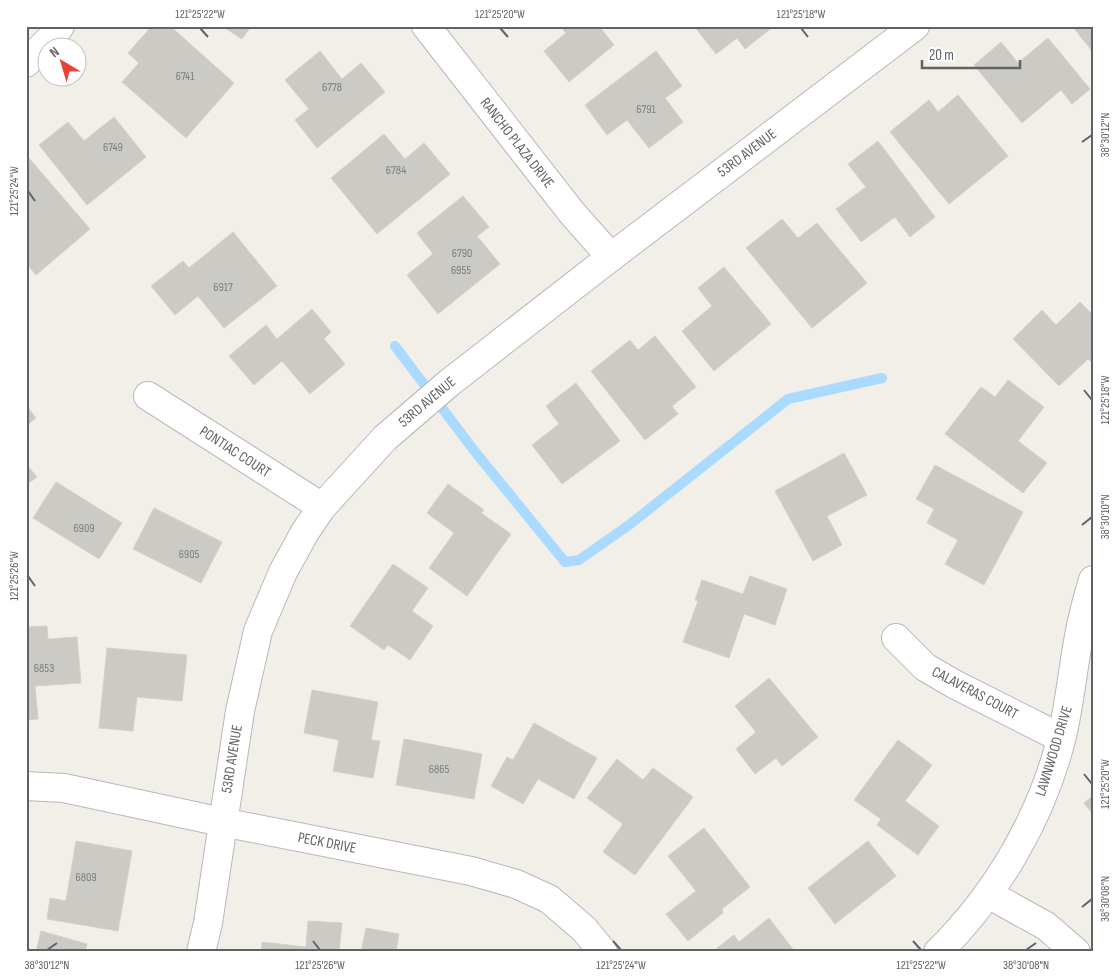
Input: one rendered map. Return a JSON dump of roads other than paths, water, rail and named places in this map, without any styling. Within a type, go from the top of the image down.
[{"type":"street","points":[[26,63],[53,36],[60,26]]},
{"type":"street","name":"RANCHO PLAZA DRIVE","points":[[426,26],[572,213],[611,256]]},
{"type":"street","name":"53RD AVENUE","points":[[201,952],[208,923],[240,711],[258,631],[283,572],[305,532],[322,507],[385,438],[449,383],[611,256],[915,26]]},
{"type":"street","name":"PONTIAC COURT","points":[[148,396],[322,507]]},
{"type":"street","name":"LAWNWOOD DRIVE","points":[[938,952],[953,937],[988,894],[1032,819],[1048,781],[1070,701],[1080,631],[1093,580]]},
{"type":"street","name":"CALAVERAS COURT","points":[[896,638],[925,667],[954,684],[1061,738]]},
{"type":"street","name":"PECK DRIVE","points":[[26,786],[64,788],[222,822],[471,871],[516,884],[549,899],[584,928],[603,952]]},
{"type":"street","points":[[988,894],[1046,926],[1076,952]]},
{"type":"waterway","points":[[395,346],[476,453],[565,562],[579,560],[629,525],[788,399],[882,378]]}]
